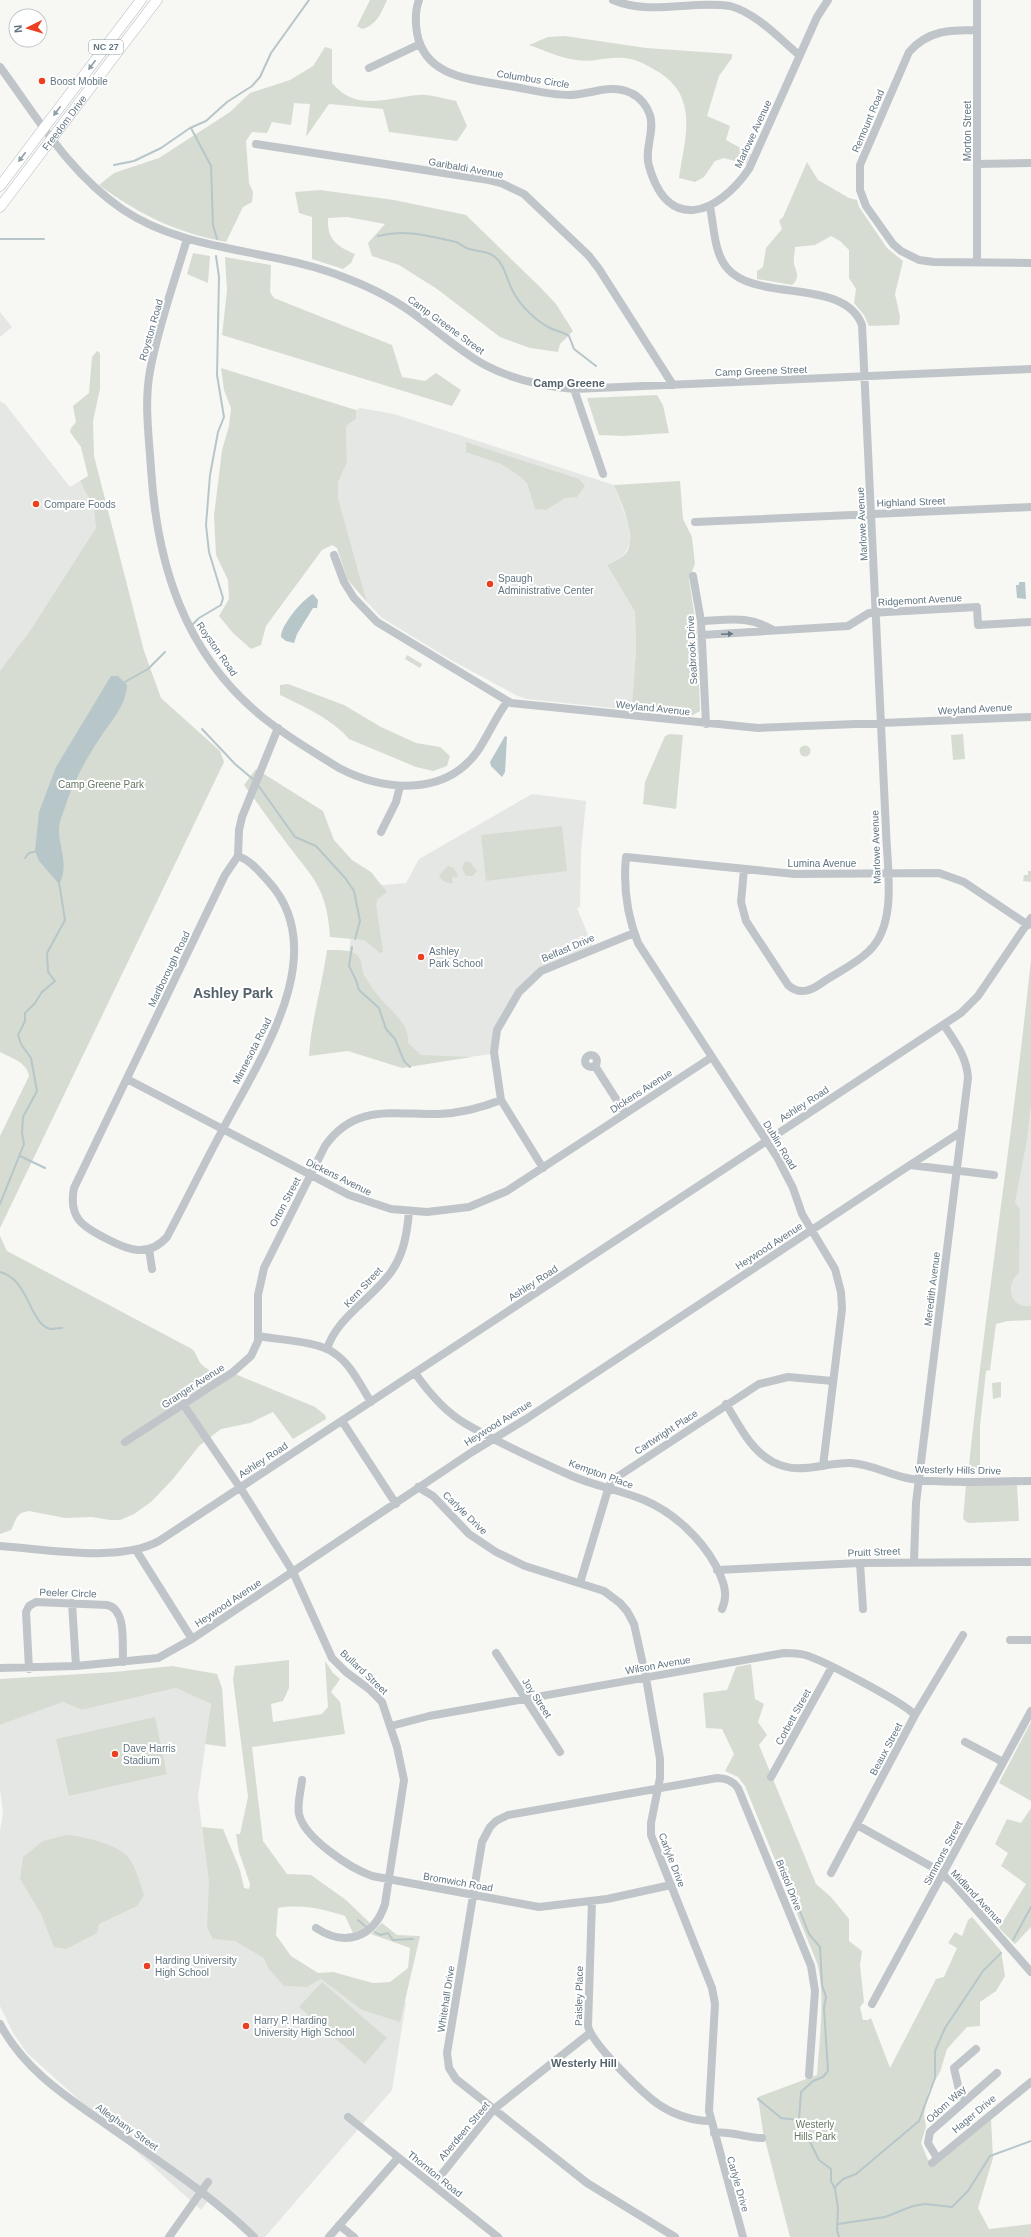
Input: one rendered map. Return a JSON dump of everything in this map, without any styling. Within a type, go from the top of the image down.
[{"type":"main road","name":"Freedom Drive","points":[[0,186],[141,0]]},
{"type":"main road","name":"Freedom Drive","points":[[0,207],[157,0]]},
{"type":"street","name":"Columbus Circle","points":[[419,0],[415,18],[420,44],[434,64],[456,76],[558,95],[585,94],[611,88],[624,90],[634,95],[644,103],[650,113],[652,125],[648,145],[649,164],[659,190],[671,203],[678,207],[695,210],[710,207]]},
{"type":"street","points":[[613,0],[640,8],[708,3],[730,6],[762,24],[799,55]]},
{"type":"street","name":"Marlowe Avenue","points":[[744,870],[741,902],[746,921],[788,985],[796,990],[803,991],[813,989],[866,954],[877,942],[882,933],[888,914],[887,872],[862,328],[855,311],[839,301],[748,282],[733,274],[725,265],[719,253],[710,207],[733,190],[749,169],[799,55],[817,17],[828,0]]},
{"type":"street","name":"Morton Street","points":[[977,0],[978,262]]},
{"type":"street","name":"Remount Road","points":[[977,30],[946,30],[935,33],[918,42],[909,52],[863,155],[859,180],[866,206],[886,236],[901,252],[924,261],[1031,263]]},
{"type":"street","points":[[369,68],[420,44]]},
{"type":"street","name":"Camp Greene Street","points":[[0,66],[80,174],[110,200],[151,226],[187,239],[296,262],[345,277],[404,307],[468,354],[489,367],[533,384],[574,389],[1031,370]]},
{"type":"street","name":"Garibaldi Avenue","points":[[256,144],[489,180],[513,188],[533,202],[599,268],[673,385]]},
{"type":"street","points":[[977,164],[1031,163]]},
{"type":"street","name":"Royston Road","points":[[187,239],[158,338],[148,386],[152,489],[158,528],[177,602],[192,633],[233,688],[261,715],[278,728],[352,775],[377,783],[400,786],[433,783],[460,770],[477,752],[507,702]]},
{"type":"street","points":[[574,389],[603,474]]},
{"type":"street","name":"Highland Street","points":[[695,522],[1031,507]]},
{"type":"street","name":"Weyland Avenue","points":[[334,556],[344,582],[354,598],[377,622],[507,702],[517,705],[758,728],[1031,717]]},
{"type":"street","name":"Seabrook Drive","points":[[693,576],[701,621],[706,724]]},
{"type":"street","name":"Ridgemont Avenue","points":[[702,635],[848,626],[866,613],[977,607],[978,625],[1031,622]]},
{"type":"street","name":"Ridgemont Avenue","points":[[701,621],[746,619],[774,630]]},
{"type":"street","points":[[238,856],[239,830],[242,817],[278,728]]},
{"type":"street","points":[[381,832],[396,802],[400,786]]},
{"type":"street","name":"Marlborough Road","points":[[149,1249],[136,1251],[124,1248],[88,1229],[76,1216],[72,1204],[74,1188],[225,875],[238,856]]},
{"type":"street","name":"Minnesota Road","points":[[149,1249],[157,1246],[167,1237],[281,1016],[289,992],[294,962],[294,932],[287,907],[267,880],[247,860],[238,856]]},
{"type":"street","name":"Lumina Avenue","points":[[626,857],[744,870],[810,874],[927,871],[956,878],[1030,923]]},
{"type":"street","name":"Dublin Road","points":[[626,857],[625,889],[634,932],[651,964],[786,1172],[802,1214],[835,1269],[841,1292],[842,1309],[823,1466]]},
{"type":"street","name":"Ashley Road","points":[[0,1546],[101,1552],[136,1550],[159,1541],[944,1025],[966,1009],[978,996],[1030,923]]},
{"type":"street","name":"Belfast Drive","points":[[543,1168],[501,1100],[495,1066],[495,1035],[503,1018],[523,987],[541,971],[553,964],[634,932]]},
{"type":"street","name":"Meredith Avenue","points":[[914,1561],[914,1523],[918,1480],[968,1078],[963,1054],[944,1025]]},
{"type":"street","name":"Dickens Avenue","points":[[127,1079],[360,1200],[391,1209],[409,1212],[427,1212],[457,1209],[486,1201],[507,1191],[712,1057]]},
{"type":"street","points":[[595,1066],[625,1113]]},
{"type":"street","name":"Orton Street","points":[[258,1336],[258,1295],[264,1268],[331,1137],[355,1119],[378,1113],[453,1113],[480,1107],[501,1100]]},
{"type":"street","name":"Heywood Avenue","points":[[0,1668],[30,1669],[158,1658],[192,1639],[396,1504],[418,1487],[962,1132]]},
{"type":"street","points":[[910,1165],[994,1175]]},
{"type":"street","name":"Kern Street","points":[[327,1349],[335,1330],[383,1282],[394,1266],[405,1241],[409,1212]]},
{"type":"street","points":[[149,1249],[152,1269]]},
{"type":"street","points":[[258,1336],[327,1349],[342,1359],[371,1402]]},
{"type":"street","name":"Granger Avenue","points":[[125,1442],[246,1362],[255,1349],[258,1336]]},
{"type":"street","name":"Kempton Place","points":[[415,1373],[430,1393],[446,1409],[466,1424],[570,1475],[642,1499],[669,1514],[699,1542],[717,1570],[726,1592],[726,1602],[722,1609]]},
{"type":"street","name":"Cartwright Place","points":[[580,1583],[608,1488],[614,1479],[726,1404],[759,1384],[776,1378],[794,1377],[833,1381]]},
{"type":"street","name":"Bullard Street","points":[[183,1404],[240,1487],[293,1572],[332,1658],[346,1672],[378,1697],[382,1702],[404,1780],[383,1910],[368,1931],[352,1938],[329,1936],[316,1928]]},
{"type":"street","name":"Westerly Hills Drive","points":[[726,1404],[752,1445],[764,1457],[782,1466],[802,1469],[837,1463],[856,1464],[893,1475],[918,1480],[1031,1481]]},
{"type":"street","points":[[342,1421],[396,1504]]},
{"type":"street","name":"Carlyle Drive","points":[[418,1487],[434,1496],[469,1534],[496,1552],[525,1566],[599,1589],[613,1596],[627,1611],[634,1624],[646,1678],[660,1760],[658,1788],[651,1835],[708,1973],[715,2000],[708,2098],[710,2121],[743,2237]]},
{"type":"street","points":[[136,1550],[192,1639]]},
{"type":"street","points":[[860,1562],[863,1609]]},
{"type":"street","name":"Pruitt Street","points":[[717,1570],[860,1562],[1031,1562]]},
{"type":"street","name":"Peeler Circle","points":[[30,1669],[25,1616],[29,1606],[36,1602],[107,1605],[117,1610],[120,1616],[123,1662]]},
{"type":"street","points":[[72,1603],[76,1666]]},
{"type":"street","name":"Beaux Street","points":[[831,1873],[915,1715],[963,1635]]},
{"type":"street","points":[[1010,1640],[1031,1640]]},
{"type":"street","name":"Joy Street","points":[[496,1653],[560,1752]]},
{"type":"street","name":"Wilson Avenue","points":[[390,1726],[429,1716],[784,1653],[804,1655],[832,1667],[910,1710],[915,1715]]},
{"type":"street","name":"Corbett Street","points":[[771,1777],[832,1667]]},
{"type":"street","name":"Simmons Street","points":[[872,2004],[1031,1712]]},
{"type":"street","points":[[965,1742],[1003,1762]]},
{"type":"street","name":"Bristol Drive","points":[[658,1788],[717,1778],[729,1780],[738,1788],[813,1974],[815,1991],[809,2075]]},
{"type":"street","name":"Bromwich Road","points":[[302,1780],[298,1808],[301,1820],[307,1831],[316,1840],[357,1870],[372,1876],[539,1907],[592,1901],[671,1885]]},
{"type":"street","name":"Whitehall Drive","points":[[658,1788],[502,1818],[490,1827],[482,1842],[447,2061],[456,2079],[586,2183],[675,2237]]},
{"type":"street","name":"Midland Avenue","points":[[857,1825],[942,1874],[952,1882],[1031,1972]]},
{"type":"street","name":"Paisley Place","points":[[592,1901],[588,2022],[590,2033],[605,2053],[654,2101],[676,2113],[696,2120],[710,2121]]},
{"type":"street","name":"Alleghany Street","points":[[0,2024],[18,2052],[44,2080],[202,2192],[254,2237]]},
{"type":"street","name":"Aberdeen Street","points":[[432,2185],[494,2109],[590,2033]]},
{"type":"street","points":[[966,2100],[959,2090],[954,2068],[976,2049]]},
{"type":"street","name":"Odom Way","points":[[934,2160],[929,2145],[929,2134],[997,2073]]},
{"type":"street","name":"Hager Drive","points":[[934,2160],[1031,2082]]},
{"type":"street","name":"Thornton Road","points":[[348,2118],[498,2237]]},
{"type":"street","points":[[714,2133],[721,2132],[747,2138],[762,2138]]},
{"type":"street","points":[[329,2237],[398,2158]]},
{"type":"street","points":[[169,2237],[208,2182]]},
{"type":"street","points":[[339,2225],[354,2237]]},
{"type":"shaded area","points":[[0,312],[12,327],[0,337]]},
{"type":"shaded area","points":[[0,401],[5,404],[70,487],[91,474],[109,538],[0,677]]},
{"type":"shaded area","points":[[360,408],[394,414],[614,485],[629,526],[630,543],[624,555],[607,565],[635,612],[636,650],[632,710],[526,699],[518,696],[451,660],[382,618],[367,602],[338,498],[338,483],[347,462],[346,426],[356,419],[356,410]]},
{"type":"shaded area","points":[[1019,582],[1025,582],[1026,599],[1017,598],[1016,585],[1019,585]]},
{"type":"shaded area","points":[[313,594],[318,600],[317,608],[313,608],[297,634],[294,643],[286,641],[281,637],[284,626],[298,607]]},
{"type":"shaded area","points":[[111,676],[118,676],[127,685],[126,693],[120,708],[85,762],[67,801],[59,827],[64,870],[59,884],[39,861],[35,851],[39,812],[56,767]]},
{"type":"shaded area","points":[[505,736],[507,737],[505,772],[502,777],[491,766],[490,762]]},
{"type":"shaded area","points":[[532,794],[586,801],[581,852],[580,907],[577,908],[593,947],[538,971],[500,1019],[493,1054],[403,1065],[339,1014],[359,887],[406,883],[419,859]]},
{"type":"shaded area","points":[[1031,960],[1031,1307],[989,1306],[1013,1125]]},
{"type":"shaded area","name":"Harding University High School","points":[[176,1688],[211,1704],[198,1797],[214,1920],[271,1958],[406,2002],[392,2090],[265,2237],[255,2237],[210,2198],[201,2210],[27,2053],[13,2033],[0,2006],[0,1831],[3,1813],[0,1789],[0,1725],[63,1702],[82,1710]]},
{"type":"green space","points":[[370,0],[387,0],[375,21],[371,25],[362,29],[357,26]]},
{"type":"green space","points":[[565,36],[646,48],[732,54],[732,58],[719,76],[707,116],[730,126],[726,140],[751,154],[746,164],[724,158],[715,161],[704,177],[695,182],[679,178],[686,132],[686,118],[684,104],[679,92],[669,80],[655,70],[636,61],[612,58],[582,61],[558,56],[529,45],[548,37]]},
{"type":"green space","points":[[325,47],[332,49],[332,83],[352,98],[362,101],[373,101],[423,95],[456,101],[467,126],[457,141],[389,132],[383,109],[329,104],[306,137],[310,104],[294,103],[291,125],[272,122],[267,133],[252,132],[246,141],[249,183],[253,192],[252,202],[243,207],[226,242],[175,228],[130,206],[99,185],[114,173],[159,158],[230,112],[250,93],[290,80],[313,66]]},
{"type":"green space","points":[[807,162],[818,180],[849,198],[857,200],[859,207],[887,248],[903,261],[895,294],[900,317],[899,325],[869,326],[864,315],[854,303],[856,289],[849,278],[849,250],[840,241],[831,236],[815,245],[795,247],[794,262],[797,277],[792,285],[757,279],[757,271],[763,267],[766,248],[782,229],[779,221],[783,217]]},
{"type":"green space","points":[[320,190],[394,200],[466,215],[556,304],[573,331],[560,344],[558,352],[530,348],[500,337],[437,289],[399,265],[372,256],[368,243],[385,224],[347,217],[328,218],[329,232],[334,241],[338,245],[355,254],[351,263],[343,269],[312,259],[312,217],[299,213],[295,192]]},
{"type":"green space","points":[[193,253],[210,256],[208,283],[187,274]]},
{"type":"green space","points":[[225,257],[271,265],[270,292],[274,298],[392,345],[402,377],[425,381],[436,373],[461,390],[452,406],[222,335],[227,291]]},
{"type":"green space","name":"Camp Greene Park","points":[[97,351],[100,353],[100,389],[93,421],[94,456],[144,651],[161,698],[220,751],[224,762],[0,1228],[0,1136],[29,1076],[28,1071],[22,1064],[0,1052],[0,671],[30,631],[96,528],[94,508],[80,481],[88,476],[81,447],[70,432],[71,428],[76,422],[73,406],[89,393],[92,357]]},
{"type":"green space","points":[[221,368],[356,410],[356,419],[346,426],[347,462],[338,483],[338,498],[367,602],[347,579],[337,548],[332,545],[322,550],[266,626],[261,645],[251,649],[233,633],[219,616],[229,599],[228,580],[216,555],[214,516],[222,450],[229,426],[231,408],[224,390]]},
{"type":"green space","points":[[657,395],[663,405],[669,433],[623,436],[599,435],[587,398]]},
{"type":"green space","points":[[466,442],[579,479],[585,486],[577,497],[565,498],[546,510],[535,509],[527,483],[501,464],[466,452]]},
{"type":"green space","points":[[680,481],[683,519],[692,537],[695,564],[689,579],[697,632],[700,711],[693,715],[636,709],[632,704],[636,650],[635,612],[607,565],[623,556],[628,550],[630,541],[628,521],[614,485]]},
{"type":"green space","points":[[407,655],[422,664],[420,668],[405,659]]},
{"type":"green space","points":[[288,684],[344,705],[381,727],[416,743],[440,747],[450,756],[447,766],[433,771],[416,767],[349,739],[326,719],[280,695],[280,685]]},
{"type":"green space","points":[[670,734],[683,735],[676,809],[643,804],[645,782],[665,736]]},
{"type":"green space","points":[[963,734],[965,759],[953,760],[951,735]]},
{"type":"green space","points":[[803,746],[807,746],[809,747],[809,755],[803,756],[800,753],[800,749]]},
{"type":"green space","points":[[256,769],[323,811],[334,840],[352,860],[371,872],[387,892],[378,899],[376,904],[383,952],[380,953],[364,940],[330,937],[325,904],[321,892],[309,872],[244,785]]},
{"type":"green space","points":[[562,826],[567,871],[486,881],[481,835]]},
{"type":"green space","points":[[465,861],[470,862],[477,871],[473,876],[466,876],[462,868]]},
{"type":"green space","points":[[448,866],[454,868],[458,876],[456,878],[454,876],[452,879],[453,883],[444,882],[439,875]]},
{"type":"green space","points":[[1028,871],[1031,871],[1031,882],[1023,881],[1024,875],[1028,875]]},
{"type":"green space","points":[[327,950],[347,951],[354,953],[359,957],[364,975],[374,991],[402,1022],[408,1035],[408,1043],[421,1055],[472,1057],[402,1068],[348,1051],[309,1056],[312,1030]]},
{"type":"green space","points":[[1031,960],[1031,1104],[1027,1140],[1015,1202],[1020,1210],[1019,1273],[1014,1278],[1011,1290],[1014,1300],[1018,1304],[1031,1306],[1031,1320],[1008,1321],[996,1324],[990,1370],[986,1371],[980,1426],[980,1472],[968,1474],[1024,1024]]},
{"type":"green space","points":[[0,1236],[7,1251],[192,1349],[199,1362],[211,1371],[228,1379],[235,1374],[315,1407],[325,1415],[326,1419],[293,1439],[273,1412],[250,1423],[221,1429],[199,1446],[173,1479],[151,1502],[134,1514],[120,1520],[92,1517],[65,1518],[29,1511],[21,1513],[17,1517],[11,1530],[0,1534]]},
{"type":"green space","points":[[1001,1382],[1001,1397],[993,1399],[992,1383]]},
{"type":"green space","points":[[966,1485],[1017,1485],[1019,1521],[968,1523],[963,1519]]},
{"type":"green space","points":[[289,1660],[289,1688],[283,1701],[271,1704],[273,1722],[322,1714],[328,1707],[325,1661],[333,1673],[340,1679],[331,1692],[340,1702],[345,1734],[252,1747],[263,1841],[287,1874],[311,1875],[346,1900],[370,1923],[365,1929],[353,1933],[345,1916],[328,1911],[304,1907],[278,1908],[276,1935],[291,1956],[318,1973],[333,1972],[373,1983],[390,1982],[408,1968],[410,1948],[371,1934],[382,1923],[397,1935],[420,1936],[400,2022],[362,2010],[321,1979],[307,1987],[284,1986],[268,1968],[264,1958],[235,1941],[213,1939],[207,1927],[209,1883],[202,1827],[223,1829],[240,1870],[244,1888],[249,1889],[250,1884],[239,1852],[236,1834],[240,1834],[248,1797],[233,1679],[235,1666]]},
{"type":"green space","name":"Westerly Hills Park","points":[[751,1664],[755,1699],[764,1704],[758,1722],[767,1735],[759,1745],[816,1884],[831,1897],[849,1919],[849,1941],[862,1951],[860,1965],[864,2002],[860,2007],[863,2020],[868,2020],[871,2018],[890,2068],[936,1979],[944,1977],[957,1948],[948,1943],[955,1932],[962,1936],[968,1920],[972,1917],[1001,1951],[1005,1976],[996,1991],[980,2002],[980,2026],[967,2027],[947,2049],[940,2072],[928,2092],[924,2115],[926,2127],[921,2143],[928,2160],[937,2163],[991,2119],[993,2158],[978,2208],[989,2229],[1031,2224],[1031,2237],[790,2237],[763,2132],[758,2097],[817,2075],[821,2019],[820,1975],[817,1963],[745,1786],[738,1777],[725,1771],[734,1754],[722,1729],[706,1728],[703,1693],[727,1690],[736,1667]]},
{"type":"green space","points":[[172,1666],[217,1674],[222,1688],[226,1747],[205,1744],[211,1704],[176,1688],[82,1710],[63,1702],[0,1725],[0,1679],[114,1672]]},
{"type":"green space","points":[[155,1717],[167,1774],[69,1796],[56,1739]]},
{"type":"green space","points":[[1031,1722],[1031,1801],[999,1783]]},
{"type":"green space","points":[[1031,1808],[1031,1927],[1015,1944],[999,1928],[1026,1884],[1001,1866],[1008,1853],[995,1844],[1007,1819],[1021,1823]]},
{"type":"green space","points":[[66,1835],[99,1842],[123,1852],[128,1857],[138,1875],[144,1895],[137,1906],[99,1924],[97,1933],[66,1949],[54,1947],[41,1914],[20,1879],[23,1857],[43,1841]]},
{"type":"green space","points":[[322,1982],[387,2038],[365,2064],[299,2007]]},
{"type":"waterway","points":[[114,165],[134,161],[161,148],[190,128],[206,121],[227,102],[252,86],[260,77],[271,53],[309,0]]},
{"type":"waterway","points":[[191,128],[211,166],[213,225],[217,239]]},
{"type":"waterway","points":[[378,236],[398,233],[417,234],[456,242],[467,248],[486,252],[492,255],[502,265],[512,290],[525,309],[545,325],[569,336],[574,349],[596,366]]},
{"type":"waterway","points":[[0,239],[44,239]]},
{"type":"waterway","points":[[192,625],[199,618],[221,605],[223,598],[209,552],[206,525],[210,475],[218,432],[224,417],[217,375],[219,277],[216,256]]},
{"type":"waterway","points":[[123,683],[148,669],[165,652]]},
{"type":"waterway","points":[[202,729],[235,764],[254,780]]},
{"type":"waterway","points":[[258,785],[295,837],[316,846],[346,879],[354,891],[360,921],[355,939]]},
{"type":"waterway","points":[[25,858],[29,853],[37,851]]},
{"type":"waterway","points":[[0,1204],[24,1144],[22,1133],[23,1117],[37,1091],[31,1058],[21,1044],[18,1035],[25,1021],[25,1013],[35,1003],[42,992],[55,981],[48,972],[47,953],[65,920],[59,882]]},
{"type":"waterway","points":[[352,947],[349,966],[359,990],[379,1008],[386,1029],[395,1039],[404,1061],[410,1067]]},
{"type":"waterway","points":[[20,1156],[45,1168]]},
{"type":"waterway","points":[[0,1272],[10,1276],[17,1283],[37,1319],[43,1325],[50,1329],[62,1328]]},
{"type":"waterway","points":[[785,1874],[809,1934],[820,1947],[822,1985],[826,1997],[824,2008],[828,2071],[823,2077],[813,2081],[801,2092],[799,2120],[819,2160],[831,2169],[831,2181],[835,2189],[838,2208],[837,2230],[839,2237]]},
{"type":"waterway","points":[[1013,1940],[1031,1907]]},
{"type":"waterway","points":[[358,1920],[365,1926]]},
{"type":"waterway","points":[[375,1932],[380,1935],[388,1933],[393,1940],[413,1939]]},
{"type":"waterway","points":[[834,2188],[843,2179],[856,2174],[919,2121],[935,2078],[935,2051],[945,2028],[983,1971],[1001,1953]]},
{"type":"waterway","points":[[758,2099],[781,2118],[799,2120]]},
{"type":"waterway","points":[[838,2224],[885,2217],[913,2206],[925,2204],[952,2207],[968,2191],[990,2156],[1031,2141]]},
{"type":"place","name":"Boost Mobile","points":[[42,81]]},
{"type":"place","name":"Compare Foods","points":[[36,504]]},
{"type":"place","name":"Spaugh Administrative Center","points":[[490,584]]},
{"type":"place","name":"Ashley Park School","points":[[421,957]]},
{"type":"place","name":"Dave Harris Stadium","points":[[115,1754]]},
{"type":"place","name":"Harding University High School","points":[[147,1966]]},
{"type":"place","name":"Harry P. Harding University High School","points":[[246,2026]]},
{"type":"district","name":"Camp Greene","points":[[569,383]]},
{"type":"district","name":"Ashley Park","points":[[233,993]]},
{"type":"district","name":"Westerly Hill","points":[[584,2063]]}]
